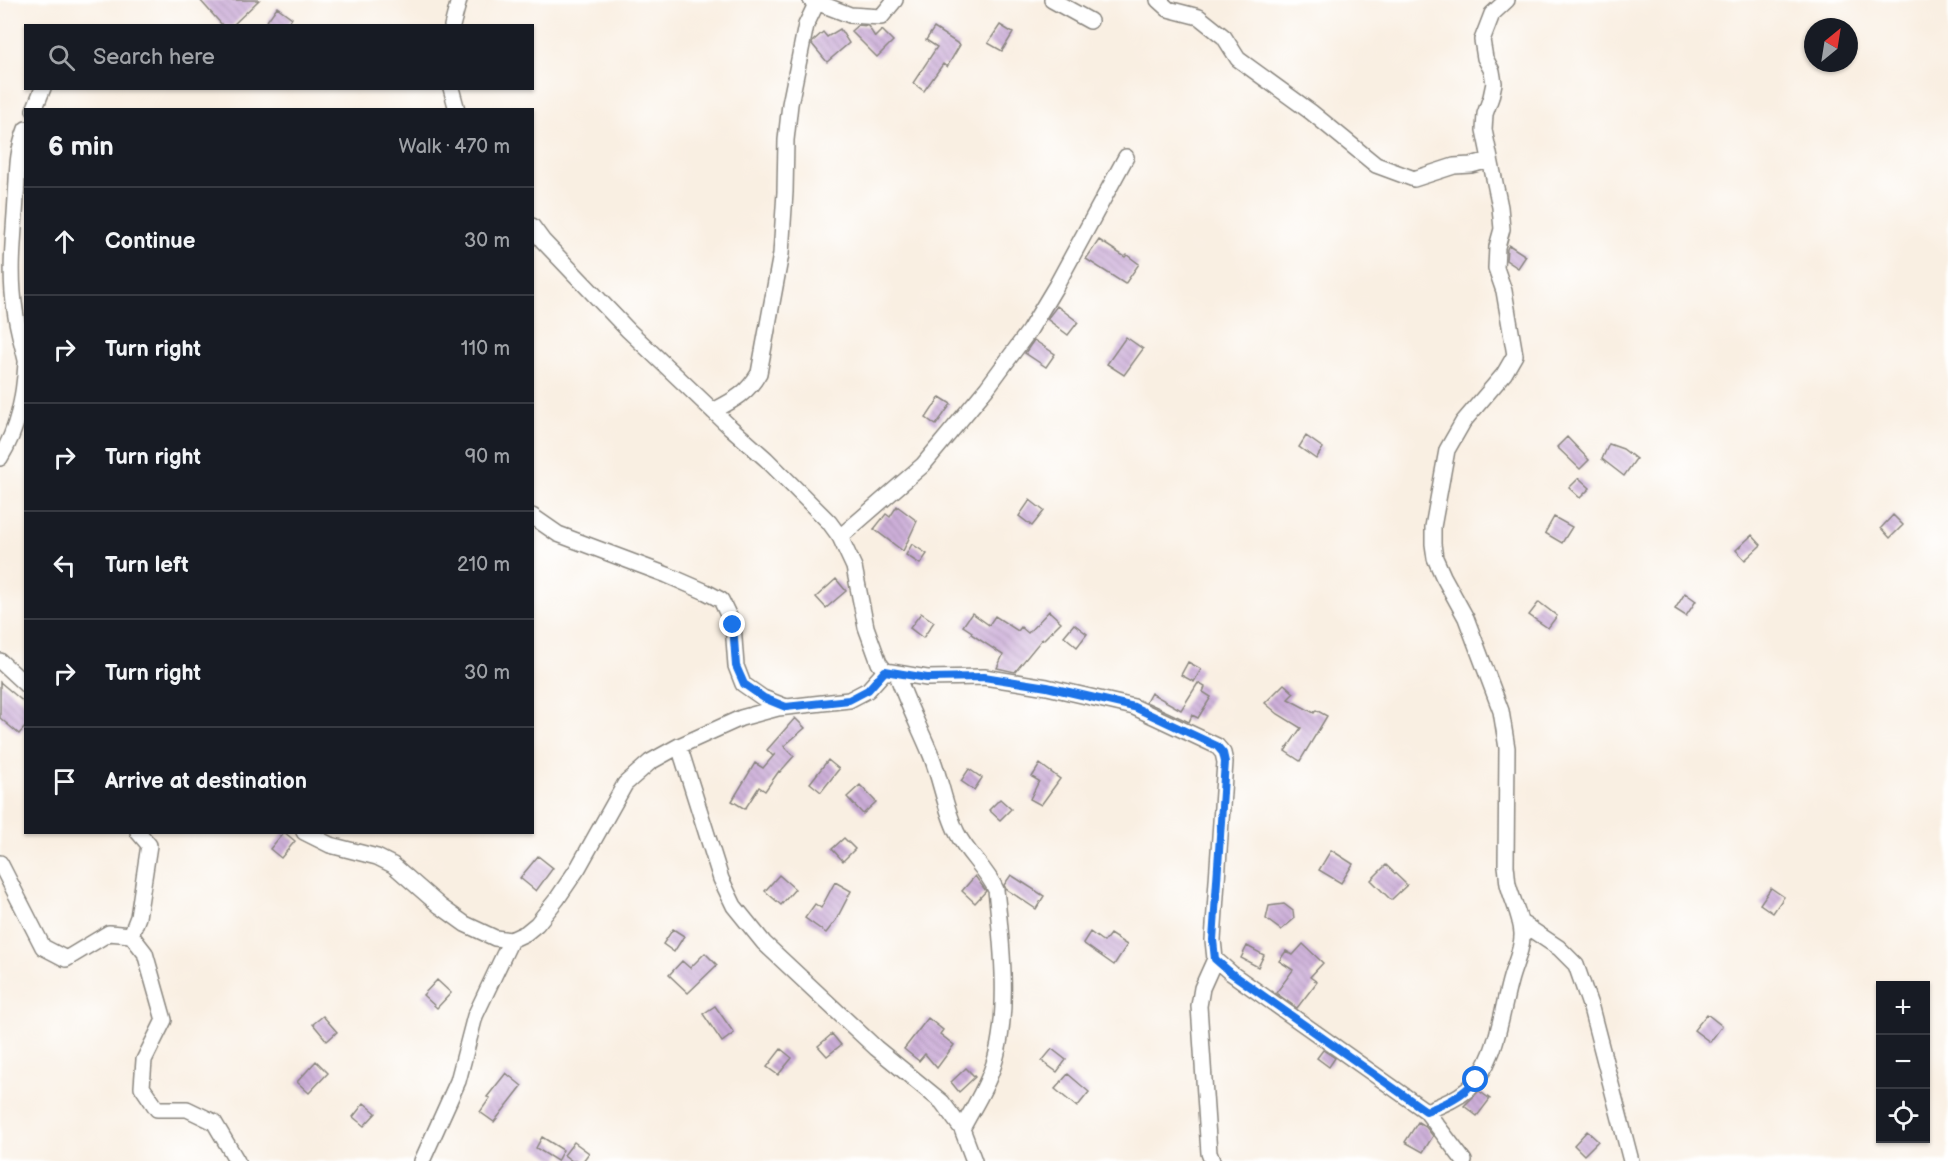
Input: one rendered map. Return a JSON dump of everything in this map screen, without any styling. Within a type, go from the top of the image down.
[{"type":"street","points":[[453,24],[459,0]]},
{"type":"street","points":[[713,411],[743,395],[759,373],[781,254],[786,140],[790,104],[806,25],[815,1],[850,15],[881,17],[895,0]]},
{"type":"street","points":[[1052,0],[1090,21]]},
{"type":"street","points":[[1158,0],[1168,9],[1199,17],[1224,37],[1238,59],[1311,112],[1376,165],[1414,179],[1454,166],[1472,165],[1489,160]]},
{"type":"street","points":[[1426,1111],[1445,1104],[1466,1091],[1476,1080],[1497,1040],[1509,982],[1521,946],[1520,922],[1508,883],[1506,866],[1507,748],[1501,711],[1466,618],[1435,558],[1433,544],[1433,527],[1447,450],[1463,422],[1504,374],[1515,355],[1504,291],[1496,268],[1497,247],[1502,229],[1500,207],[1484,130],[1485,114],[1494,82],[1492,71],[1485,58],[1482,40],[1492,14],[1507,0]]},
{"type":"street","points":[[35,108],[42,90]]},
{"type":"street","points":[[452,90],[456,108]]},
{"type":"street","points":[[24,134],[17,160],[17,196],[11,262],[15,311],[24,352]]},
{"type":"street","points":[[840,537],[923,465],[987,388],[1029,331],[1126,157]]},
{"type":"street","points":[[534,229],[628,330],[766,459],[829,522],[840,537],[854,567],[867,627],[879,663],[891,673],[905,697],[932,756],[957,833],[991,879],[996,890],[1003,1004],[1000,1032],[991,1073],[962,1129]]},
{"type":"street","points":[[0,458],[8,445],[17,421],[24,388]]},
{"type":"street","points":[[534,517],[558,534],[667,575],[721,600],[733,625],[736,666],[744,684],[764,698],[786,707]]},
{"type":"street","points":[[0,661],[24,683]]},
{"type":"street","points":[[308,834],[330,845],[377,856],[393,865],[465,924],[495,938],[511,940],[526,933],[537,924],[557,899],[578,868],[625,784],[650,762],[741,718],[786,707],[849,700],[868,690],[891,673],[927,678],[984,677],[1047,687],[1134,707],[1217,746],[1223,753],[1225,762],[1213,940],[1215,959],[1202,988],[1199,1006],[1209,1153],[1212,1161]]},
{"type":"street","points":[[679,746],[721,879],[734,906],[764,943],[876,1048],[942,1102],[962,1129],[974,1161]]},
{"type":"street","points":[[131,935],[138,917],[149,845],[140,834]]},
{"type":"street","points":[[0,863],[43,947],[66,959],[109,933],[131,935],[145,953],[164,1020],[144,1060],[142,1087],[157,1109],[187,1109],[214,1122],[237,1161]]},
{"type":"street","points":[[1520,922],[1559,948],[1576,965],[1591,1008],[1631,1161]]},
{"type":"street","points":[[422,1161],[458,1081],[475,1016],[511,940]]},
{"type":"street","points":[[1215,959],[1241,980],[1426,1111],[1464,1161]]},
{"type":"building","points":[[200,0],[259,0],[234,24],[221,24]]},
{"type":"building","points":[[277,7],[292,18],[288,24],[271,24],[267,21]]},
{"type":"building","points":[[858,25],[868,26],[875,37],[882,30],[893,41],[877,57],[851,31]]},
{"type":"building","points":[[1000,25],[1013,33],[1002,51],[988,43]]},
{"type":"building","points":[[934,28],[960,45],[947,67],[943,64],[924,91],[913,83],[937,47],[926,40]]},
{"type":"building","points":[[840,29],[849,43],[827,62],[812,44],[813,41],[823,32],[827,37]]},
{"type":"building","points":[[1099,240],[1139,264],[1125,284],[1086,259]]},
{"type":"building","points":[[1509,245],[1526,256],[1518,268],[1506,260]]},
{"type":"building","points":[[1057,306],[1078,322],[1068,335],[1047,319]]},
{"type":"building","points":[[1126,337],[1143,349],[1124,375],[1107,364]]},
{"type":"building","points":[[1034,340],[1055,354],[1046,367],[1025,353]]},
{"type":"building","points":[[940,397],[951,404],[936,425],[926,418]]},
{"type":"building","points":[[1306,436],[1323,448],[1316,459],[1299,447]]},
{"type":"building","points":[[1567,437],[1589,460],[1580,469],[1557,447]]},
{"type":"building","points":[[1609,444],[1623,449],[1636,459],[1624,476],[1602,459]]},
{"type":"building","points":[[1579,478],[1590,488],[1580,498],[1569,488]]},
{"type":"building","points":[[1030,500],[1044,511],[1032,526],[1019,516]]},
{"type":"building","points":[[897,506],[917,521],[903,551],[874,529],[886,514],[890,517]]},
{"type":"building","points":[[1893,515],[1903,525],[1890,538],[1881,528]]},
{"type":"building","points":[[1554,517],[1572,527],[1562,543],[1545,533]]},
{"type":"building","points":[[1752,535],[1761,545],[1745,560],[1736,550]]},
{"type":"building","points":[[912,544],[927,554],[920,564],[906,555]]},
{"type":"building","points":[[836,579],[846,591],[826,608],[816,597]]},
{"type":"building","points":[[1685,593],[1696,601],[1686,616],[1675,609]]},
{"type":"building","points":[[1539,602],[1557,616],[1548,628],[1529,615]]},
{"type":"building","points":[[1049,611],[1061,622],[1042,639],[1015,672],[997,668],[1003,655],[963,626],[972,613],[989,625],[995,616],[1018,631],[1021,627],[1028,633]]},
{"type":"building","points":[[921,613],[934,622],[923,638],[910,628]]},
{"type":"building","points":[[1074,624],[1087,634],[1077,647],[1064,636]]},
{"type":"building","points":[[1188,662],[1201,669],[1194,682],[1181,675]]},
{"type":"building","points":[[0,682],[24,702],[24,728],[19,734],[0,718]]},
{"type":"building","points":[[1198,683],[1205,687],[1203,692],[1211,697],[1198,718],[1192,715],[1189,722],[1146,702],[1151,693],[1181,710]]},
{"type":"building","points":[[1284,684],[1294,693],[1288,699],[1314,713],[1316,710],[1327,716],[1300,761],[1285,751],[1301,728],[1265,703]]},
{"type":"building","points":[[795,718],[805,728],[784,746],[794,756],[779,771],[765,791],[759,787],[745,809],[732,801],[755,763],[763,768],[775,754],[773,756],[767,750]]},
{"type":"building","points":[[828,760],[839,769],[821,792],[810,783]]},
{"type":"building","points":[[1040,764],[1060,779],[1041,805],[1030,799],[1039,781],[1032,777]]},
{"type":"building","points":[[969,769],[982,778],[974,790],[961,781]]},
{"type":"building","points":[[860,785],[876,802],[863,814],[847,797]]},
{"type":"building","points":[[1000,799],[1011,809],[1000,820],[989,810]]},
{"type":"building","points":[[282,834],[286,834],[295,841],[281,858],[270,849]]},
{"type":"building","points":[[844,838],[855,849],[843,861],[832,849]]},
{"type":"building","points":[[1331,850],[1353,864],[1341,883],[1319,870]]},
{"type":"building","points":[[538,856],[553,868],[536,891],[520,878]]},
{"type":"building","points":[[1386,865],[1407,885],[1391,900],[1371,880]]},
{"type":"building","points":[[779,875],[795,889],[781,905],[765,891]]},
{"type":"building","points":[[1011,875],[1044,896],[1036,909],[1006,889],[1004,885]]},
{"type":"building","points":[[975,876],[986,891],[975,903],[962,891]]},
{"type":"building","points":[[835,882],[851,891],[836,920],[826,933],[805,918],[815,904],[821,908]]},
{"type":"building","points":[[1771,888],[1784,897],[1773,913],[1760,904]]},
{"type":"building","points":[[1284,904],[1293,911],[1294,919],[1281,930],[1266,919],[1269,906]]},
{"type":"building","points":[[673,929],[684,936],[674,952],[663,944]]},
{"type":"building","points":[[1090,932],[1104,942],[1110,934],[1127,945],[1114,965],[1083,943]]},
{"type":"building","points":[[1303,944],[1323,963],[1310,977],[1317,982],[1297,1008],[1276,993],[1293,970],[1279,961],[1286,951],[1293,955]]},
{"type":"building","points":[[1247,946],[1264,955],[1258,967],[1241,958]]},
{"type":"building","points":[[705,953],[717,965],[688,993],[669,975],[682,961],[690,968]]},
{"type":"building","points":[[437,980],[451,993],[437,1008],[423,995]]},
{"type":"building","points":[[715,1006],[734,1033],[722,1042],[703,1014]]},
{"type":"building","points":[[1707,1014],[1722,1026],[1710,1042],[1694,1030]]},
{"type":"building","points":[[323,1016],[337,1032],[327,1041],[313,1024]]},
{"type":"building","points":[[928,1018],[943,1030],[940,1034],[954,1045],[937,1068],[925,1054],[919,1061],[904,1049]]},
{"type":"building","points":[[832,1034],[841,1045],[827,1056],[818,1046]]},
{"type":"building","points":[[781,1049],[792,1058],[778,1075],[767,1067]]},
{"type":"building","points":[[1052,1049],[1066,1060],[1057,1072],[1042,1061]]},
{"type":"building","points":[[1323,1050],[1335,1058],[1329,1067],[1317,1058]]},
{"type":"building","points":[[316,1061],[328,1073],[309,1093],[297,1082]]},
{"type":"building","points":[[966,1068],[975,1077],[959,1092],[951,1082]]},
{"type":"building","points":[[506,1073],[522,1086],[494,1122],[480,1112],[490,1098],[487,1097]]},
{"type":"building","points":[[1068,1074],[1089,1092],[1077,1107],[1055,1089]]},
{"type":"building","points":[[1479,1091],[1490,1099],[1477,1116],[1464,1106]]},
{"type":"building","points":[[364,1103],[376,1113],[364,1126],[353,1117]]},
{"type":"building","points":[[1418,1122],[1426,1127],[1433,1136],[1423,1152],[1405,1142]]},
{"type":"building","points":[[1587,1131],[1598,1141],[1584,1155],[1574,1145]]},
{"type":"building","points":[[542,1137],[563,1150],[557,1161],[536,1148]]},
{"type":"building","points":[[574,1142],[589,1153],[583,1161],[572,1161],[564,1155]]},
{"type":"route","points":[[733,625],[736,666],[744,684],[764,698],[786,707],[849,700],[860,696],[885,671],[927,678],[984,677],[1047,687],[1134,707],[1217,746],[1223,753],[1225,762],[1213,940],[1215,959],[1222,967],[1426,1111],[1445,1104],[1466,1091],[1476,1080]]}]
